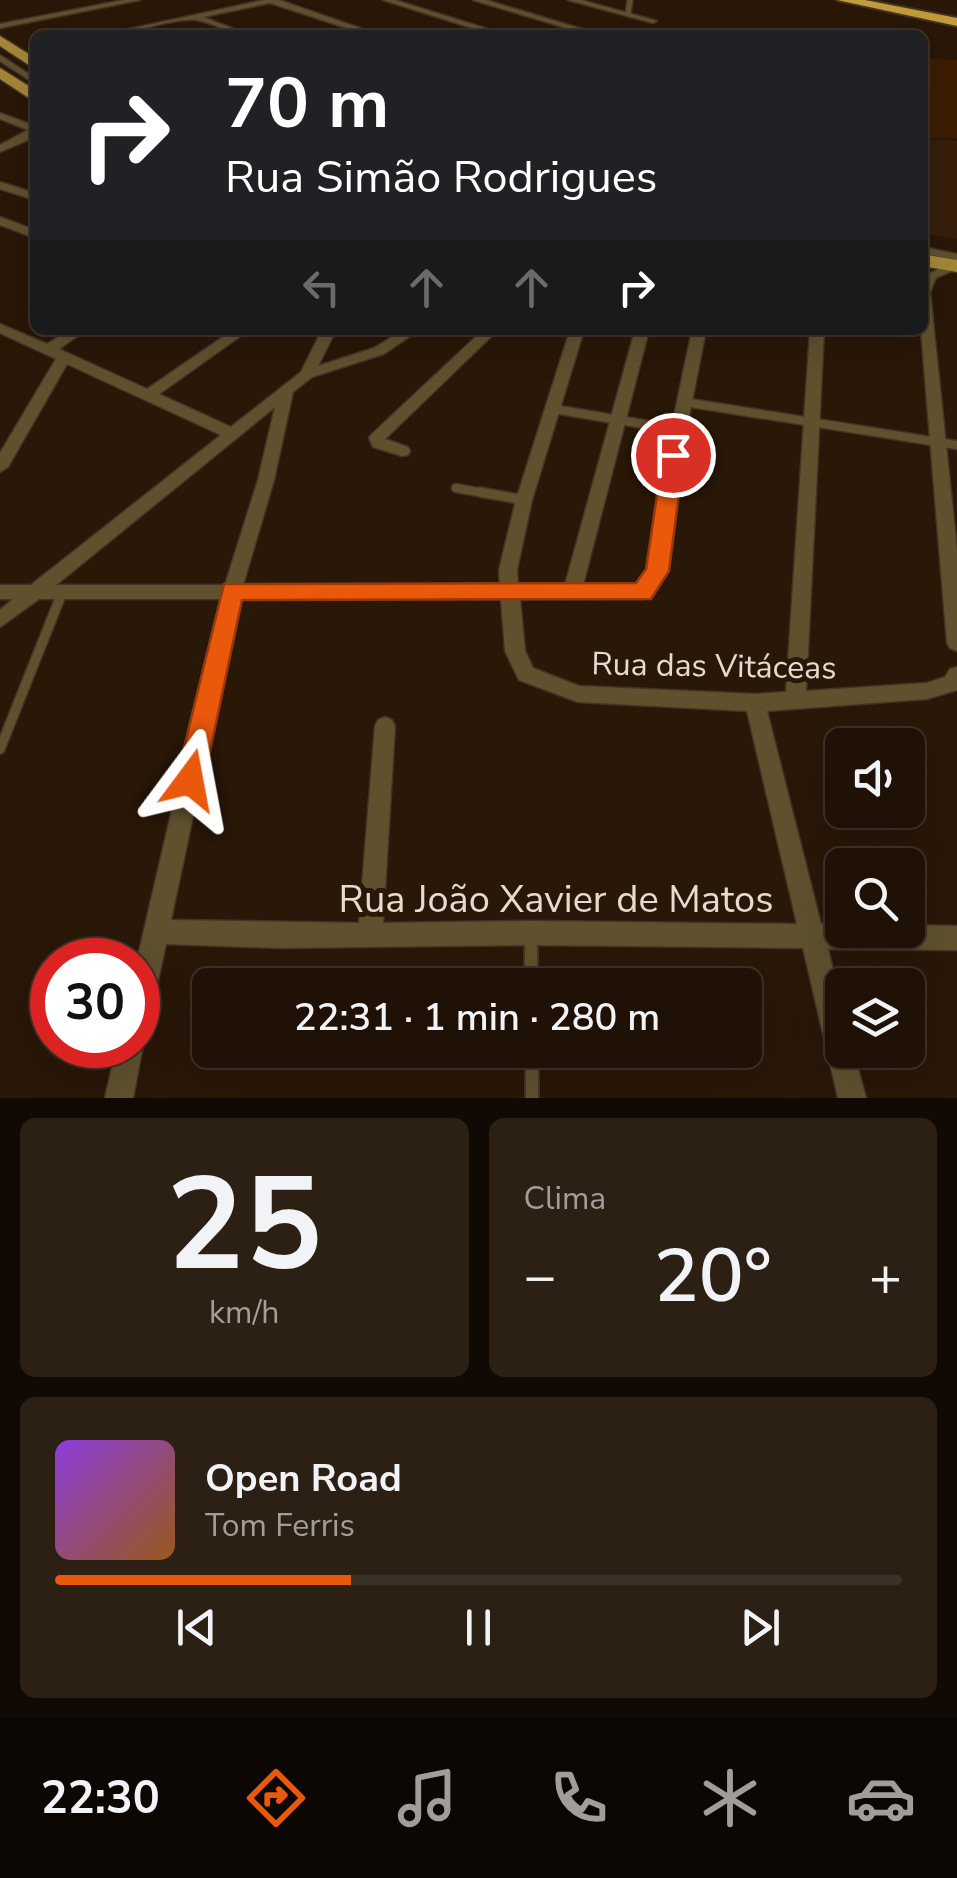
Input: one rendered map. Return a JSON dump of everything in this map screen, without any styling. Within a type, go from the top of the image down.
[{"type":"highway","points":[[844,0],[957,22]]},
{"type":"highway","points":[[905,0],[957,10]]},
{"type":"main road","points":[[1,46],[30,62]]},
{"type":"main road","points":[[0,72],[30,93]]},
{"type":"main road","points":[[928,245],[956,259]]},
{"type":"main road","points":[[928,260],[956,259]]},
{"type":"street","points":[[0,26],[136,0]]},
{"type":"street","points":[[128,30],[273,0],[362,30]]},
{"type":"street","points":[[387,0],[486,30]]},
{"type":"street","points":[[477,0],[581,30]]},
{"type":"street","points":[[572,0],[600,3],[653,21]]},
{"type":"street","points":[[194,17],[232,30]]},
{"type":"street","points":[[0,116],[30,126]]},
{"type":"street","points":[[0,149],[30,135]]},
{"type":"street","points":[[0,185],[30,192]]},
{"type":"street","points":[[0,221],[30,232]]},
{"type":"street","points":[[928,280],[956,259]]},
{"type":"street","points":[[928,316],[949,444],[957,643]]},
{"type":"street","points":[[0,328],[232,433]]},
{"type":"street","points":[[2,459],[55,354],[74,335]]},
{"type":"street","points":[[148,396],[235,335]]},
{"type":"street","points":[[0,620],[307,374],[326,335]]},
{"type":"street","points":[[307,374],[380,351],[404,335]]},
{"type":"street","points":[[402,451],[379,443],[377,438],[487,335]]},
{"type":"street","name":"Rua das Vitáceas","points":[[576,335],[524,500],[508,570],[515,651],[521,669],[534,679],[578,694],[756,704],[927,690],[952,683],[957,675]]},
{"type":"street","points":[[572,594],[641,335]]},
{"type":"street","points":[[0,592],[643,592],[657,571],[678,430],[698,335]]},
{"type":"street","points":[[795,702],[817,335]]},
{"type":"street","points":[[155,938],[232,591],[266,480],[286,392]]},
{"type":"street","points":[[756,704],[852,1098]]},
{"type":"street","points":[[370,934],[385,726]]},
{"type":"street","name":"Rua João Xavier de Matos","points":[[156,932],[279,936],[530,932],[957,938]]},
{"type":"street","points":[[118,1098],[125,1068]]},
{"type":"lane","points":[[628,14],[630,0]]},
{"type":"lane","points":[[1,46],[30,76]]},
{"type":"lane","points":[[928,252],[956,259]]},
{"type":"lane","points":[[684,402],[949,444]]},
{"type":"lane","points":[[554,410],[678,430]]},
{"type":"lane","points":[[456,488],[524,500]]},
{"type":"lane","points":[[0,749],[62,592]]},
{"type":"lane","points":[[530,932],[531,968]]},
{"type":"lane","points":[[532,1068],[532,1098]]},
{"type":"shaded area","points":[[928,58],[957,60],[957,138],[928,138]]},
{"type":"shaded area","points":[[957,141],[957,239],[928,234],[928,142]]},
{"type":"route","points":[[190,780],[232,591],[587,595],[643,592],[650,587],[657,571],[673,455]]}]
